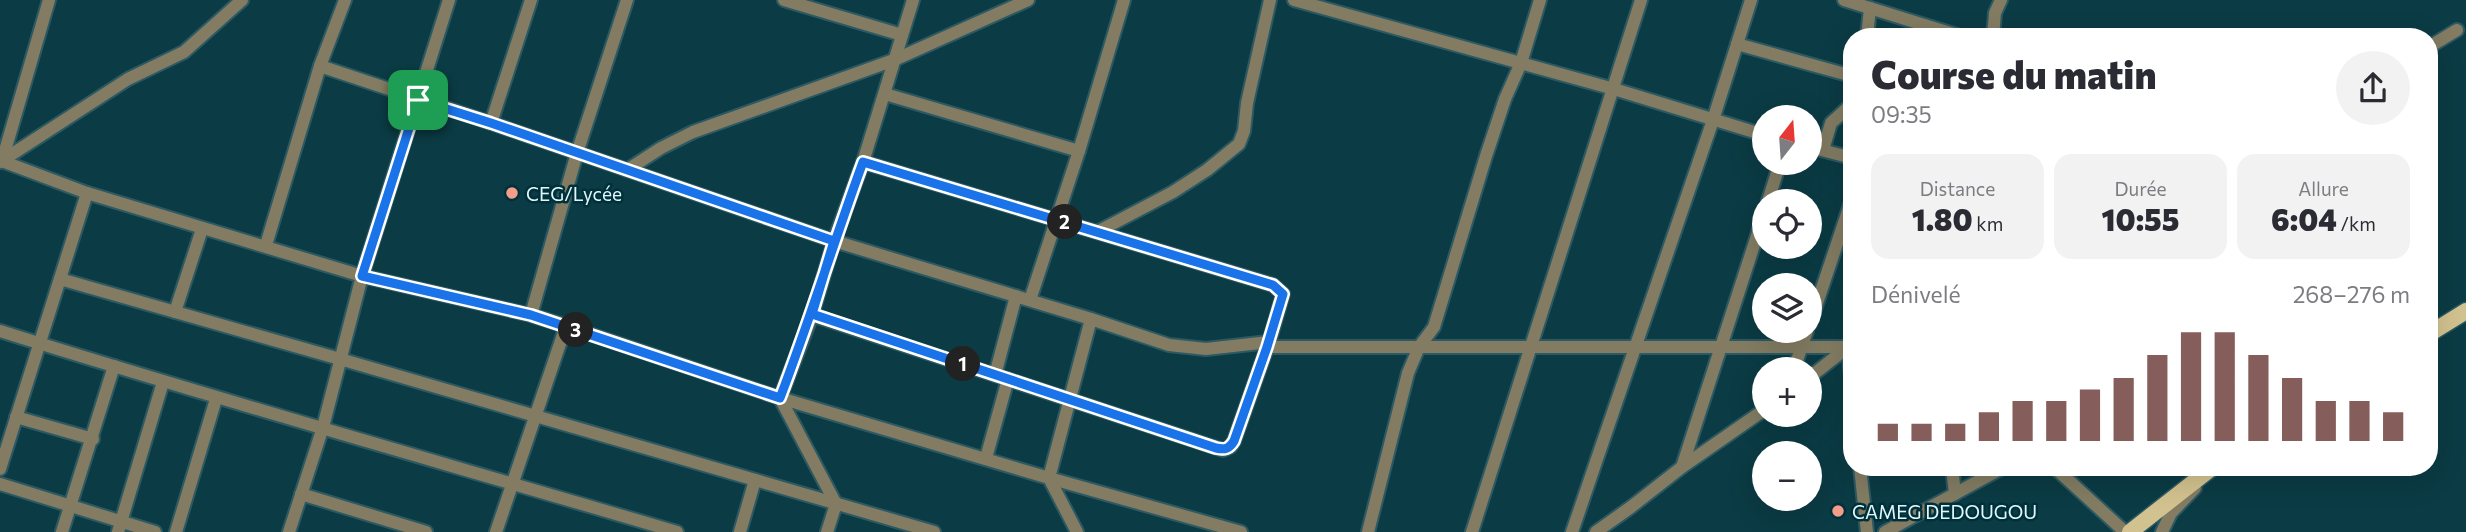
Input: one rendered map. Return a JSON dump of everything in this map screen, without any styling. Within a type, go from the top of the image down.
[{"type":"main road","points":[[2438,328],[2466,311]]},
{"type":"main road","points":[[2128,532],[2202,476]]},
{"type":"street","points":[[1,161],[49,0]]},
{"type":"street","points":[[1,161],[128,79],[184,52],[242,0]]},
{"type":"street","points":[[265,245],[320,66],[345,0]]},
{"type":"street","points":[[289,532],[323,427],[362,276],[449,0]]},
{"type":"street","points":[[491,123],[531,0]]},
{"type":"street","points":[[531,315],[578,153],[627,0]]},
{"type":"street","points":[[784,0],[814,4],[902,35]]},
{"type":"street","points":[[827,532],[836,504],[780,398],[812,314],[834,241],[886,94],[913,0]]},
{"type":"street","points":[[627,170],[661,148],[693,132],[894,60],[1028,0]]},
{"type":"street","points":[[1030,300],[1079,151],[1124,0]]},
{"type":"street","points":[[1097,232],[1173,192],[1239,145],[1270,0]]},
{"type":"street","points":[[1294,0],[1614,89],[1752,131]]},
{"type":"street","points":[[1368,532],[1408,373],[1419,347],[1434,327],[1501,112],[1521,64],[1540,0]]},
{"type":"street","points":[[1472,532],[1641,0]]},
{"type":"street","points":[[1572,532],[1713,120],[1751,0]]},
{"type":"street","points":[[1844,0],[1934,28]]},
{"type":"street","points":[[1994,28],[1995,13],[2001,0]]},
{"type":"street","points":[[1868,28],[1870,8]]},
{"type":"street","points":[[2438,42],[2457,30]]},
{"type":"street","points":[[1737,44],[1843,73]]},
{"type":"street","points":[[320,66],[834,241],[1169,345],[1206,349],[1268,344],[1419,347],[1843,346]]},
{"type":"street","points":[[886,94],[1079,151]]},
{"type":"street","points":[[1843,112],[1830,123],[1823,150],[1843,156]]},
{"type":"street","points":[[1,161],[87,193],[202,229],[265,245],[362,276],[531,315],[780,398],[1241,532]]},
{"type":"street","points":[[812,314],[1223,450],[1230,447],[1234,441],[1268,344],[1283,294],[1279,288],[863,162]]},
{"type":"street","points":[[0,469],[87,193]]},
{"type":"street","points":[[1822,288],[1843,226]]},
{"type":"street","points":[[175,312],[202,229]]},
{"type":"street","points":[[1682,467],[1752,251]]},
{"type":"street","points":[[60,279],[933,532]]},
{"type":"street","points":[[995,375],[1016,296]]},
{"type":"street","points":[[1077,532],[1049,478],[1091,319]]},
{"type":"street","points":[[496,532],[566,326]]},
{"type":"street","points":[[0,331],[216,399],[323,427],[677,532]]},
{"type":"street","points":[[1798,357],[1803,343]]},
{"type":"street","points":[[1822,368],[1843,351]]},
{"type":"street","points":[[62,532],[114,366]]},
{"type":"street","points":[[986,458],[1008,379]]},
{"type":"street","points":[[120,527],[163,382]]},
{"type":"street","points":[[176,532],[216,399]]},
{"type":"street","points":[[16,417],[93,439]]},
{"type":"street","points":[[1596,532],[1752,418]]},
{"type":"street","points":[[1861,476],[1867,532]]},
{"type":"street","points":[[1953,476],[1955,494]]},
{"type":"street","points":[[1885,532],[1988,476]]},
{"type":"street","points":[[2064,476],[2128,532]]},
{"type":"street","points":[[2162,532],[2171,513],[2206,476]]},
{"type":"street","points":[[740,532],[755,480]]},
{"type":"street","points":[[0,484],[71,506],[120,527],[155,532]]},
{"type":"street","points":[[301,494],[426,532]]},
{"type":"place","name":"CEG/Lycée","points":[[512,193]]},
{"type":"place","name":"CAMEG DEDOUGOU","points":[[1838,511]]},
{"type":"route","points":[[418,100],[362,276],[531,315],[780,398],[812,314],[834,241],[863,162],[1273,285],[1283,294],[1234,441],[1230,447],[1223,450],[812,314],[834,241],[418,100]]}]
